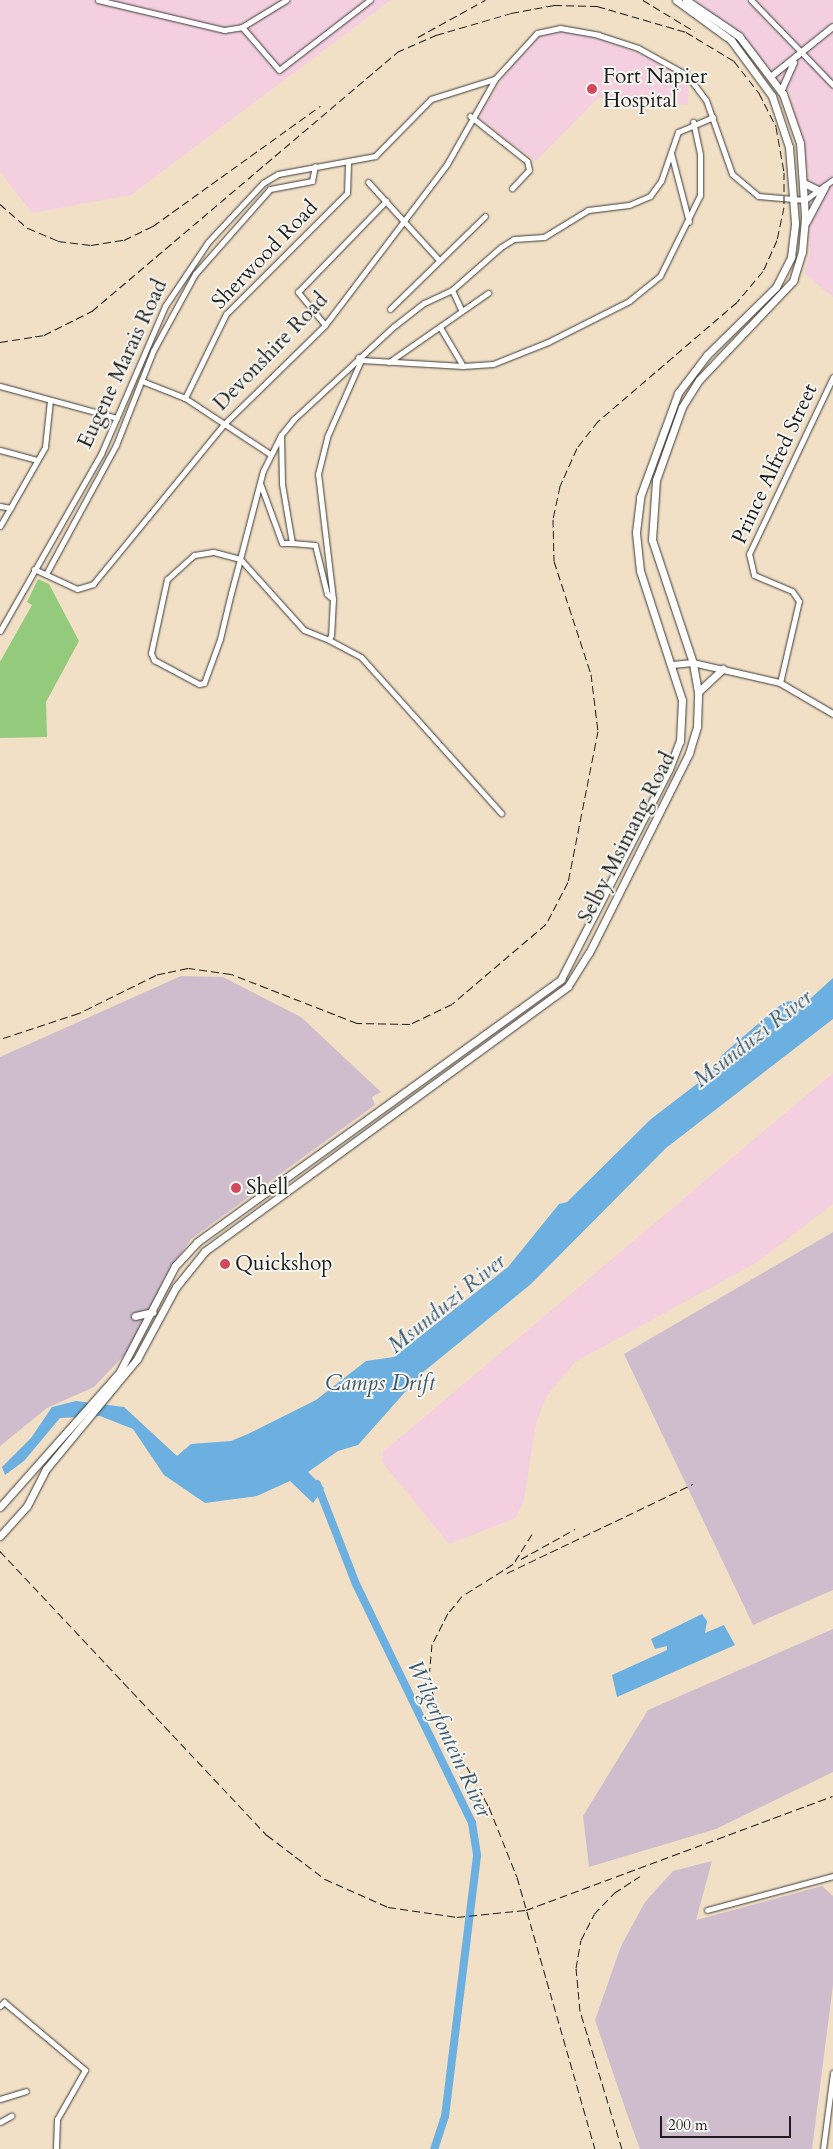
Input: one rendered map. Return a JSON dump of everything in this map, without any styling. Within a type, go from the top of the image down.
[{"type":"main road","name":"Selby Msimang Road","points":[[106,1394],[135,1346],[176,1266],[197,1242],[561,979],[677,752],[683,713],[673,665],[640,571],[636,532],[640,497],[668,415],[688,378],[768,296],[788,265],[795,235],[789,147],[772,96],[731,40],[694,5],[676,0]]},
{"type":"main road","name":"Selby Msimang Road","points":[[0,1507],[106,1394],[156,1328],[184,1274],[216,1242],[568,986],[589,953],[689,753],[697,726],[698,692],[693,663],[652,540],[656,480],[682,407],[699,380],[793,281],[805,227],[805,200],[796,124],[772,76],[739,36],[686,0]]},
{"type":"main road","points":[[804,183],[822,189],[805,227]]},
{"type":"main road","points":[[698,692],[706,680],[723,669]]},
{"type":"main road","points":[[135,1316],[153,1312]]},
{"type":"main road","points":[[135,1346],[156,1328]]},
{"type":"main road","name":"Selby Msimang Road","points":[[0,1536],[83,1420]]},
{"type":"street","points":[[98,0],[211,28],[235,30],[286,0]]},
{"type":"street","points":[[242,27],[279,70],[370,0]]},
{"type":"street","points":[[751,0],[800,55],[833,85]]},
{"type":"street","points":[[772,76],[833,27]]},
{"type":"street","name":"Devonshire Road","points":[[34,569],[77,590],[88,589],[224,424],[325,325],[447,164],[470,116],[495,79],[532,36],[552,28],[570,29],[633,46],[680,71],[699,88],[712,117],[724,158],[739,182],[758,196],[793,201],[805,200]]},
{"type":"street","points":[[781,92],[800,55]]},
{"type":"street","points":[[348,162],[380,152],[431,99],[495,79]]},
{"type":"street","points":[[470,116],[526,161],[529,170],[512,188]]},
{"type":"street","points":[[501,813],[361,657],[329,640],[311,635],[297,623],[240,559],[201,552],[170,574],[151,646],[154,660],[204,683],[240,559],[260,482],[270,454],[281,434],[410,313],[452,290],[509,242],[544,238],[588,210],[629,205],[650,196],[661,182],[678,132],[693,122],[712,117]]},
{"type":"street","points":[[359,359],[463,366],[505,360],[641,294],[665,271],[689,222],[701,188],[693,122]]},
{"type":"street","points":[[670,152],[689,222]]},
{"type":"street","name":"Eugene Marais Road","points":[[0,631],[2,623],[117,418],[152,331],[189,265],[263,183],[284,172],[348,162]]},
{"type":"street","name":"Sherwood Road","points":[[185,398],[226,314],[347,193],[348,162]]},
{"type":"street","name":"Eugene Marais Road","points":[[46,574],[116,445],[171,311],[214,250],[270,189],[312,181],[315,166]]},
{"type":"street","points":[[805,200],[833,180]]},
{"type":"street","points":[[368,182],[440,260]]},
{"type":"street","points":[[325,325],[298,292],[386,200]]},
{"type":"street","points":[[390,309],[485,216]]},
{"type":"street","points":[[452,290],[462,311]]},
{"type":"street","points":[[389,362],[440,329],[488,293]]},
{"type":"street","points":[[440,329],[463,366]]},
{"type":"street","points":[[329,640],[334,599],[318,474],[327,437],[359,359]]},
{"type":"street","name":"Prince Alfred Street","points":[[780,683],[799,601],[792,591],[754,575],[749,554],[833,377]]},
{"type":"street","points":[[142,381],[185,398],[270,454]]},
{"type":"street","points":[[0,386],[117,418]]},
{"type":"street","points":[[0,526],[47,439],[50,400]]},
{"type":"street","points":[[281,434],[283,494],[292,543]]},
{"type":"street","points":[[0,450],[37,460]]},
{"type":"street","points":[[260,482],[281,541],[315,545],[327,594],[334,599]]},
{"type":"street","points":[[0,506],[10,508]]},
{"type":"street","points":[[673,665],[693,663],[780,683],[833,714]]},
{"type":"street","points":[[707,1910],[833,1876]]},
{"type":"street","points":[[0,2006],[4,2002],[85,2070],[57,2119],[56,2149]]},
{"type":"street","points":[[823,2149],[833,2074]]},
{"type":"street","points":[[0,2099],[26,2091]]},
{"type":"street","points":[[0,2122],[11,2116]]},
{"type":"shaded area","points":[[0,0],[391,0],[131,195],[32,213],[0,172]]},
{"type":"shaded area","points":[[695,0],[833,0],[833,297],[804,273],[810,253],[808,169],[790,94],[745,39]]},
{"type":"shaded area","name":"Fort Napier Hospital","points":[[552,29],[598,38],[656,60],[689,80],[688,105],[598,98],[536,161],[478,118],[523,45],[535,33]]},
{"type":"shaded area","points":[[181,976],[223,977],[301,1017],[381,1092],[372,1097],[375,1105],[191,1239],[164,1278],[137,1342],[94,1387],[47,1408],[0,1446],[0,1057]]},
{"type":"shaded area","points":[[833,1073],[833,1204],[756,1263],[575,1362],[546,1397],[536,1424],[524,1500],[516,1518],[449,1544],[382,1462],[383,1452]]},
{"type":"shaded area","points":[[833,1232],[833,1590],[753,1625],[624,1354]]},
{"type":"shaded area","points":[[833,1629],[833,1772],[716,1829],[589,1867],[583,1816],[648,1710]]},
{"type":"shaded area","points":[[712,1861],[696,1920],[822,1886],[833,1896],[833,1985],[812,2149],[640,2149],[626,2111],[595,2020],[621,1946],[645,1902],[673,1871]]},
{"type":"green space","points":[[38,579],[49,584],[79,641],[46,702],[47,737],[0,738],[0,662],[32,605],[27,602]]},
{"type":"water","points":[[833,978],[833,1019],[666,1148],[531,1284],[422,1373],[358,1445],[338,1451],[308,1472],[324,1488],[313,1503],[290,1481],[257,1496],[205,1503],[164,1475],[133,1429],[100,1416],[60,1418],[24,1461],[5,1475],[2,1467],[31,1438],[52,1407],[76,1401],[124,1407],[177,1456],[191,1444],[231,1441],[248,1434],[316,1400],[366,1361],[394,1357],[508,1267],[559,1204],[567,1202],[651,1119],[711,1073],[722,1055],[766,1017],[784,1002],[811,998]]},
{"type":"water","points":[[702,1614],[707,1621],[705,1633],[724,1625],[735,1645],[617,1697],[612,1675],[667,1650],[667,1646],[655,1649],[651,1639]]},
{"type":"waterway","name":"Wilgerfontein River","points":[[317,1484],[356,1584],[472,1823],[477,1856],[445,2116],[434,2149]]},
{"type":"railway","points":[[418,37],[485,0]]},
{"type":"railway","points":[[643,0],[694,31]]},
{"type":"railway","points":[[0,342],[44,335],[92,311],[397,52],[436,35],[511,13],[554,5],[597,6],[686,32],[734,61],[759,93],[776,127],[784,172],[784,207],[777,240],[763,271],[737,302],[598,421],[577,448],[560,486],[553,519],[554,561],[591,674],[598,731],[568,882],[546,924],[452,1004],[410,1024],[357,1023],[231,974],[188,968],[156,975],[79,1013],[0,1039]]},
{"type":"railway","points":[[0,204],[28,228],[58,241],[91,245],[124,240],[153,226],[320,106]]},
{"type":"railway","points":[[507,1573],[693,1484]]},
{"type":"railway","points":[[521,1559],[575,1529]]},
{"type":"railway","points":[[532,1534],[513,1564],[462,1596],[448,1613],[432,1644],[429,1678],[438,1714],[489,1807],[517,1877],[595,2149]]},
{"type":"railway","points":[[0,1551],[267,1835],[325,1879],[388,1907],[457,1917],[526,1910],[833,1796]]},
{"type":"railway","points":[[622,2149],[580,2011],[576,1968],[581,1940],[594,1914],[614,1893],[640,1876]]},
{"type":"place","name":"Fort Napier Hospital","points":[[592,89]]},
{"type":"place","name":"Shell","points":[[236,1188]]},
{"type":"place","name":"Quickshop","points":[[225,1264]]},
{"type":"water label","name":"Msunduzi River","points":[[753,1039]]},
{"type":"water label","name":"Msunduzi River","points":[[447,1304]]},
{"type":"water label","name":"Camps Drift","points":[[380,1384]]}]
